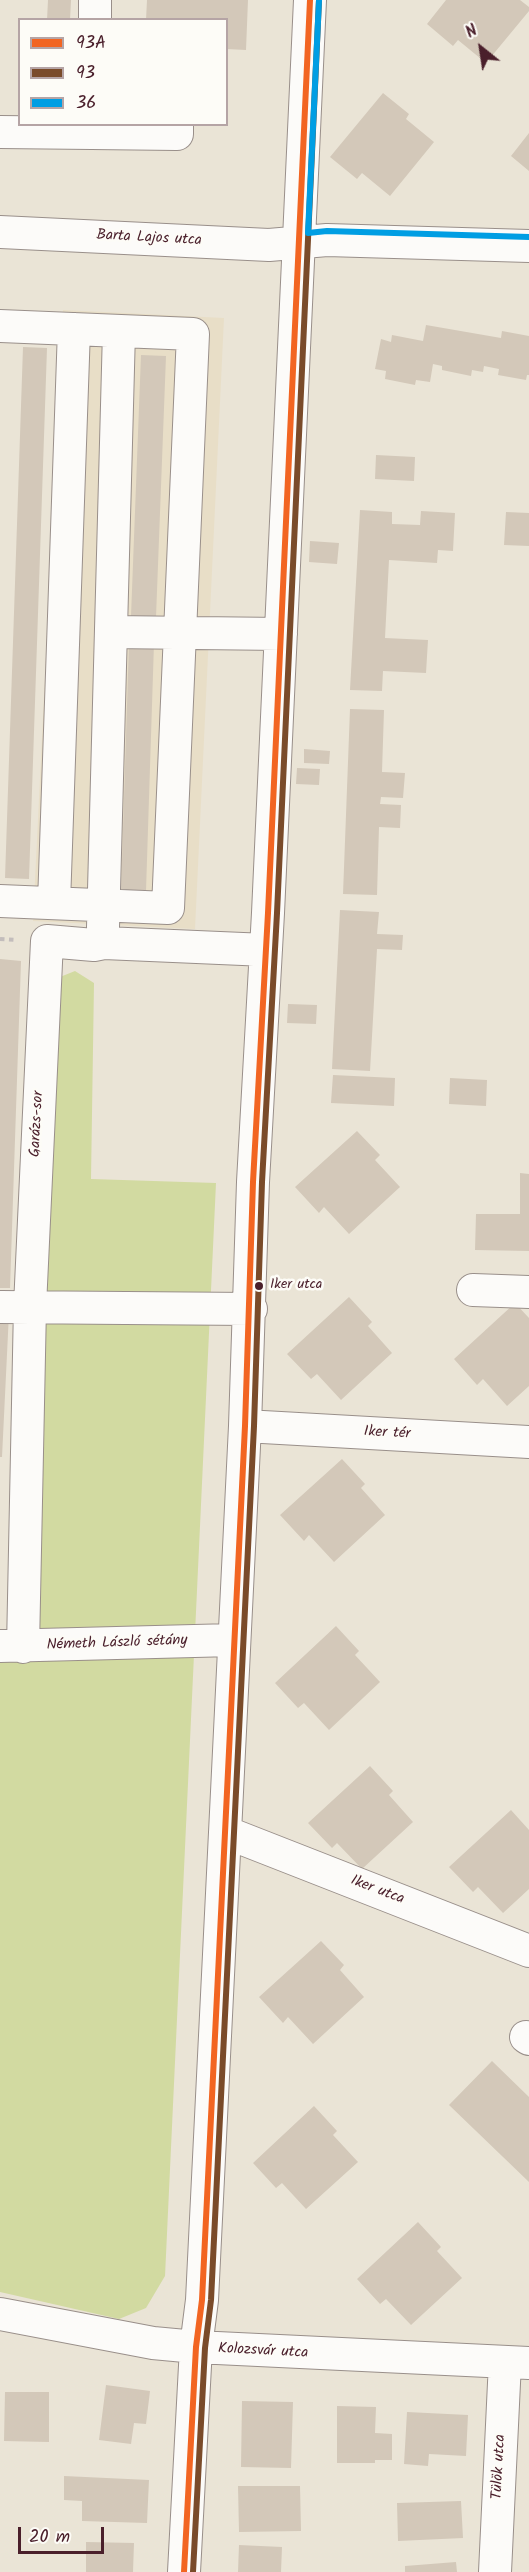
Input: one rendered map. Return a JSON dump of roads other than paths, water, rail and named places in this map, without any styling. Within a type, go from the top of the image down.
[{"type":"street","points":[[95,0],[95,18]]},
{"type":"street","points":[[184,2572],[195,2348],[202,2300],[245,1426],[253,1182],[266,950],[310,0]]},
{"type":"street","points":[[0,132],[126,129],[177,134],[177,126]]},
{"type":"street","name":"Barta Lajos utca","points":[[0,232],[269,245],[327,240],[529,246]]},
{"type":"street","points":[[0,326],[193,334],[168,908],[0,901]]},
{"type":"street","points":[[54,903],[74,329]]},
{"type":"street","points":[[119,331],[103,905],[104,943],[266,950]]},
{"type":"street","points":[[111,632],[281,634]]},
{"type":"street","name":"Garázs-sor","points":[[11,1647],[15,1307],[47,941],[94,945],[104,943]]},
{"type":"street","points":[[473,1290],[529,1292]]},
{"type":"street","points":[[15,1307],[250,1309]]},
{"type":"street","name":"Iker tér","points":[[245,1426],[529,1442]]},
{"type":"street","name":"Németh László sétány","points":[[11,1647],[233,1640]]},
{"type":"street","name":"Iker utca","points":[[225,1832],[529,1951]]},
{"type":"street","name":"Kolozsvár utca","points":[[0,2314],[153,2343],[195,2348],[517,2363]]},
{"type":"street","name":"Tülök utca","points":[[495,2572],[517,2363]]},
{"type":"place","name":"Iker utca","points":[[259,1286]]}]
